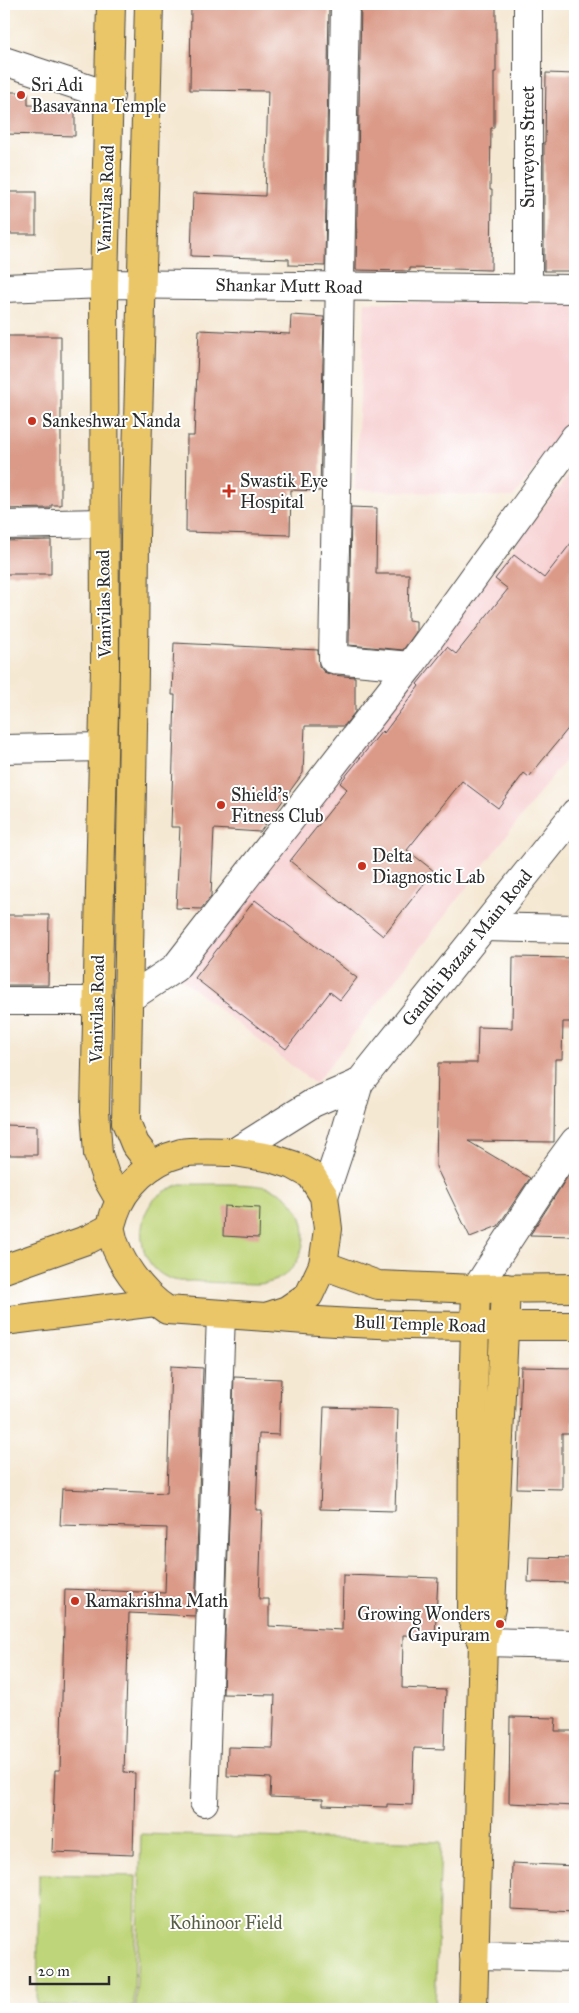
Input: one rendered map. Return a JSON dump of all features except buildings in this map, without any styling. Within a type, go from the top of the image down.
[{"type":"main road","name":"Vanivilas Road","points":[[111,4],[104,284],[105,667],[95,1110],[98,1154],[105,1175],[119,1199]]},
{"type":"main road","name":"Vanivilas Road","points":[[149,4],[135,536],[126,1122],[135,1144],[152,1166]]},
{"type":"main road","points":[[155,1302],[131,1274],[118,1251],[110,1228],[119,1199],[132,1183],[152,1166],[182,1152],[235,1152],[293,1164],[311,1175],[324,1196],[328,1229],[323,1265],[309,1295],[287,1310],[266,1316]]},
{"type":"main road","points":[[4,1269],[88,1239],[110,1228]]},
{"type":"main road","points":[[323,1265],[378,1285],[476,1289],[575,1288]]},
{"type":"main road","points":[[473,2009],[483,1642],[491,1608],[506,1288]]},
{"type":"main road","points":[[476,1289],[474,1326],[472,1619],[483,1642]]},
{"type":"main road","points":[[4,1321],[155,1302]]},
{"type":"main road","name":"Bull Temple Road","points":[[155,1302],[167,1310],[307,1320],[474,1326],[575,1326]]},
{"type":"street","points":[[345,4],[333,659],[410,666]]},
{"type":"street","name":"Surveyors Street","points":[[528,4],[528,289]]},
{"type":"street","points":[[4,61],[110,96]]},
{"type":"street","name":"Shankar Mutt Road","points":[[4,288],[104,284],[575,289]]},
{"type":"street","points":[[128,996],[175,968],[410,666],[575,437]]},
{"type":"street","points":[[4,525],[104,523]]},
{"type":"street","points":[[4,749],[103,747]]},
{"type":"street","name":"Gandhi Bazaar Main Road","points":[[359,1083],[575,813]]},
{"type":"street","points":[[484,927],[575,929]]},
{"type":"street","points":[[4,1001],[98,1001]]},
{"type":"street","points":[[235,1152],[313,1103],[359,1083]]},
{"type":"street","points":[[324,1196],[359,1083]]},
{"type":"street","points":[[476,1289],[553,1171],[575,1141]]},
{"type":"street","points":[[204,1802],[221,1314]]},
{"type":"street","points":[[483,1642],[575,1644]]},
{"type":"street","points":[[474,1955],[575,1957]]},
{"type":"shaded area","points":[[365,302],[575,304],[575,416],[513,497],[355,489]]},
{"type":"shaded area","points":[[575,467],[575,747],[315,1084],[180,978]]},
{"type":"green space","points":[[180,1184],[243,1184],[275,1190],[290,1200],[300,1214],[304,1230],[303,1246],[297,1261],[287,1273],[272,1281],[254,1284],[179,1281],[163,1275],[154,1268],[147,1258],[143,1247],[143,1223],[146,1212],[152,1202],[158,1196]]},
{"type":"green space","name":"Kohinoor Field","points":[[141,1834],[441,1842],[435,2009],[136,2009]]},
{"type":"green space","points":[[39,1874],[136,1876],[134,2007],[37,2005]]},
{"type":"place","name":"Sri Adi Basavanna Temple","points":[[21,95]]},
{"type":"place","name":"Sankeshwar Nanda","points":[[32,421]]},
{"type":"place","name":"Swastik Eye Hospital","points":[[229,491]]},
{"type":"place","name":"Shield's Fitness Club","points":[[221,805]]},
{"type":"place","name":"Delta Diagnostic Lab","points":[[362,866]]},
{"type":"place","name":"Ramakrishna Math","points":[[75,1601]]},
{"type":"place","name":"Growing Wonders Gavipuram","points":[[500,1624]]}]
